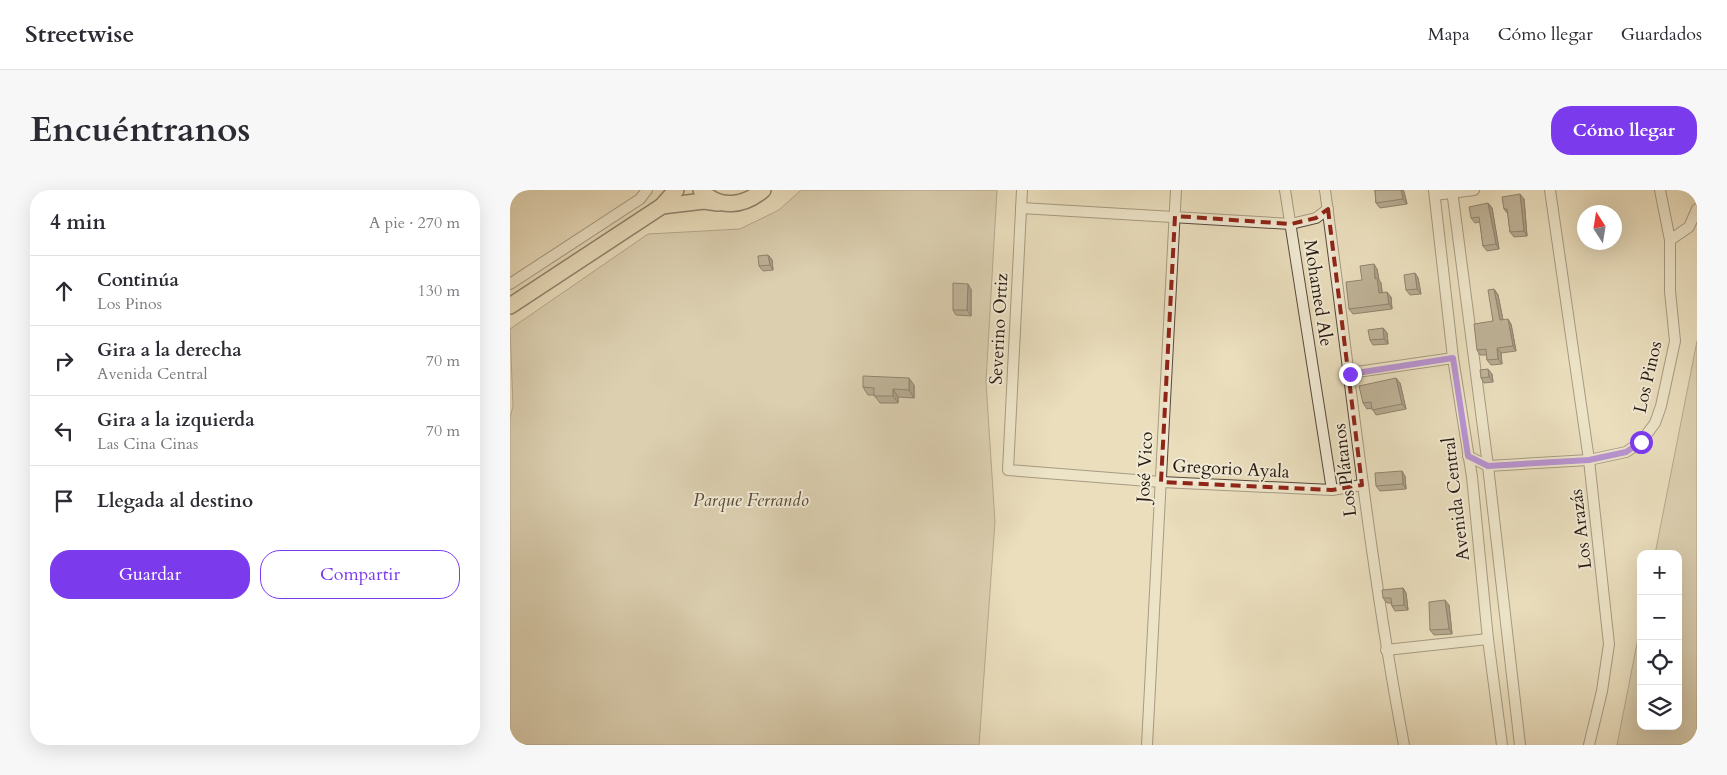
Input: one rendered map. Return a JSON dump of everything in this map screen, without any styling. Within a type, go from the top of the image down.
[{"type":"main road","points":[[510,306],[662,206],[676,190]]},
{"type":"main road","points":[[701,190],[715,201],[726,204]]},
{"type":"main road","points":[[662,206],[704,201],[726,204],[740,203],[753,198],[763,190]]},
{"type":"street","points":[[510,284],[640,199],[647,190]]},
{"type":"street","name":"Severino Ortiz","points":[[1008,470],[1022,190]]},
{"type":"street","name":"José Vico","points":[[1147,745],[1176,190]]},
{"type":"street","name":"Mohamed Ale","points":[[1285,190],[1332,490]]},
{"type":"street","name":"Los Plátanos","points":[[1325,190],[1350,374],[1362,485],[1386,650],[1404,745]]},
{"type":"street","points":[[1434,193],[1474,190]]},
{"type":"street","name":"Los Arazás","points":[[1550,190],[1589,460],[1609,644],[1602,690],[1589,745]]},
{"type":"street","name":"Los Pinos","points":[[1468,456],[1488,466],[1589,460],[1626,452],[1641,442],[1658,415],[1675,342],[1670,291],[1670,240],[1660,190]]},
{"type":"street","name":"Avenida Central","points":[[1452,192],[1488,466],[1520,745]]},
{"type":"street","name":"Avenida Central","points":[[1434,193],[1453,358],[1472,477],[1488,639],[1502,745]]},
{"type":"street","points":[[1021,208],[1291,224],[1316,218],[1328,210]]},
{"type":"street","points":[[1670,240],[1689,226],[1697,209]]},
{"type":"street","points":[[1350,374],[1453,358]]},
{"type":"street","points":[[1472,477],[1488,466]]},
{"type":"street","name":"Gregorio Ayala","points":[[1008,470],[1161,482],[1332,490],[1362,485]]},
{"type":"street","points":[[1386,650],[1488,639]]},
{"type":"highlighted area","points":[[1328,209],[1362,485],[1332,490],[1161,482],[1175,216],[1291,224],[1316,218]]},
{"type":"green space","name":"Parque Ferrando","points":[[801,190],[997,190],[986,382],[995,522],[979,745],[510,745],[510,418],[513,406],[510,329],[648,234],[740,229],[779,210]]},
{"type":"green space","points":[[1697,341],[1697,745],[1617,745],[1637,643],[1637,730],[1682,730],[1682,550],[1656,550]]},
{"type":"building","points":[[1375,190],[1401,190],[1403,199],[1376,203]]},
{"type":"building","points":[[1520,194],[1524,231],[1510,232],[1507,209],[1504,209],[1502,197]]},
{"type":"building","points":[[1488,203],[1496,244],[1483,246],[1479,217],[1471,218],[1469,207]]},
{"type":"building","points":[[768,255],[770,265],[759,266],[758,256]]},
{"type":"building","points":[[1374,264],[1375,279],[1377,278],[1379,293],[1387,292],[1389,304],[1349,309],[1346,282],[1362,280],[1360,266]]},
{"type":"building","points":[[1415,273],[1417,289],[1406,290],[1404,275]]},
{"type":"building","points":[[953,283],[968,284],[967,310],[953,310]]},
{"type":"building","points":[[1494,289],[1500,320],[1508,319],[1513,346],[1497,348],[1498,359],[1487,360],[1486,349],[1477,350],[1474,324],[1493,321],[1488,290]]},
{"type":"building","points":[[1383,328],[1384,339],[1370,340],[1368,330]]},
{"type":"building","points":[[1488,369],[1489,377],[1481,378],[1480,370]]},
{"type":"building","points":[[863,376],[909,378],[909,390],[893,389],[893,396],[874,396],[874,388],[863,387]]},
{"type":"building","points":[[1396,378],[1402,404],[1372,410],[1371,402],[1363,403],[1359,386]]},
{"type":"building","points":[[1402,471],[1403,484],[1376,486],[1375,473]]},
{"type":"building","points":[[1403,588],[1404,605],[1392,606],[1391,598],[1383,598],[1382,590]]},
{"type":"building","points":[[1445,600],[1449,629],[1430,630],[1429,602]]},
{"type":"route","points":[[1350,374],[1453,358],[1468,456],[1488,466],[1589,460],[1626,452],[1641,442]]}]
